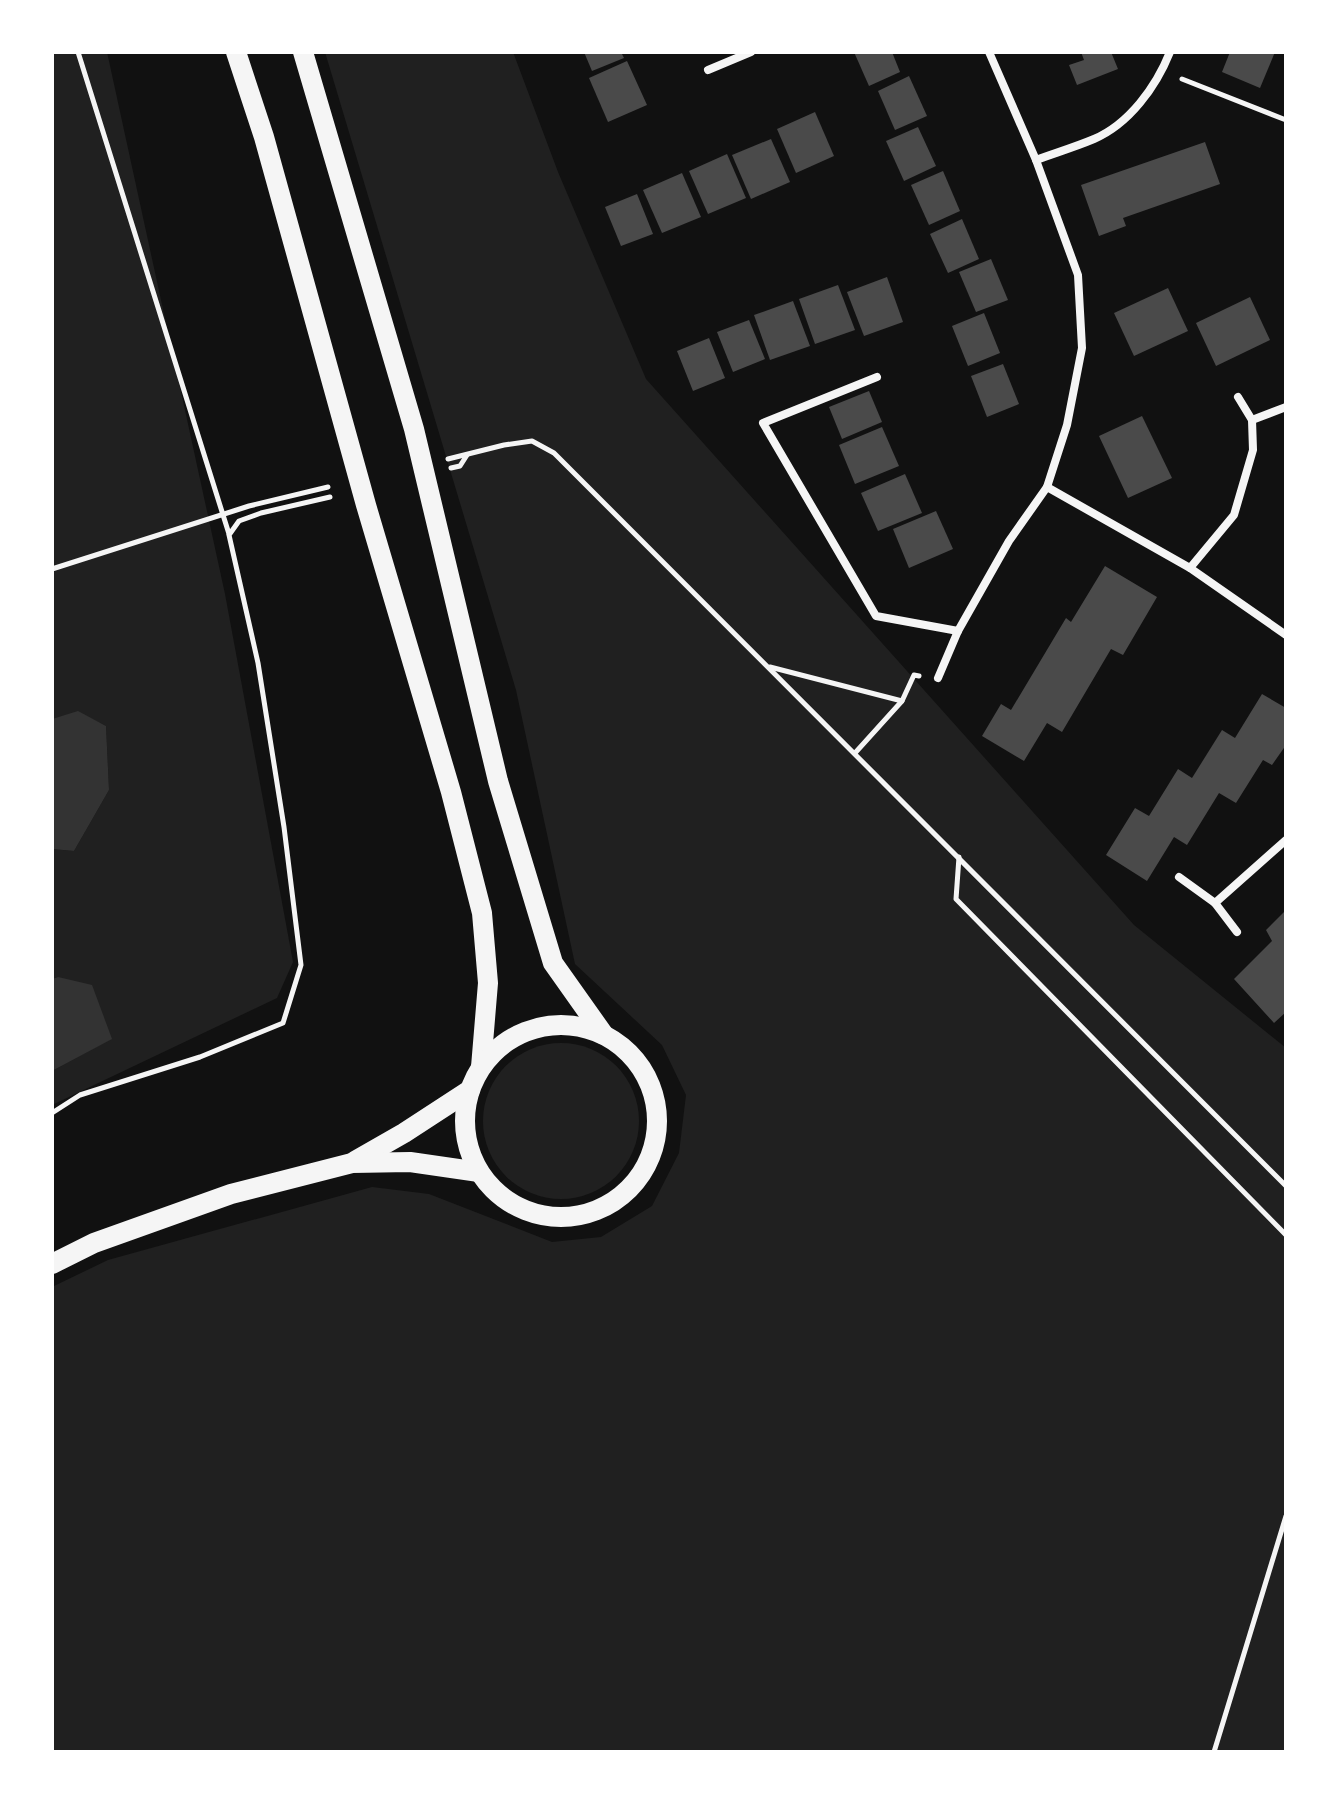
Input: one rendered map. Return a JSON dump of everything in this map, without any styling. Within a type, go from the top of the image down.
[{"type":"main road","points":[[236,52],[264,137],[366,505],[451,792],[482,913],[488,983],[481,1067]]},
{"type":"main road","points":[[303,52],[414,429],[498,781],[553,963],[604,1035],[630,1054],[648,1080],[657,1112],[655,1144],[643,1173],[621,1197],[592,1213],[560,1218],[529,1212],[500,1196],[479,1172],[468,1146],[465,1118],[470,1090],[481,1067],[500,1047],[523,1032],[564,1026],[604,1035]]},
{"type":"main road","points":[[352,1163],[470,1090]]},
{"type":"main road","points":[[52,1264],[94,1243],[231,1194],[352,1163],[410,1162],[479,1172]]},
{"type":"street","points":[[708,70],[751,52]]},
{"type":"street","points":[[938,678],[958,631],[1009,541],[1047,487],[1067,425],[1082,348],[1078,275],[1036,160],[989,52]]},
{"type":"street","points":[[1036,160],[1098,138],[1135,110],[1162,71],[1170,52]]},
{"type":"street","points":[[877,377],[763,423],[876,616],[958,631]]},
{"type":"street","points":[[1190,568],[1234,515],[1253,450],[1252,420],[1238,397]]},
{"type":"street","points":[[1252,420],[1286,407]]},
{"type":"street","points":[[1047,487],[1190,568],[1286,635]]},
{"type":"street","points":[[1215,903],[1286,840]]},
{"type":"street","points":[[1179,877],[1215,903],[1237,932]]},
{"type":"path","points":[[52,1113],[80,1095],[200,1057],[283,1023],[301,965],[284,827],[258,663],[229,535],[78,52]]},
{"type":"path","points":[[1162,71],[1286,120]]},
{"type":"path","points":[[447,459],[532,441],[554,453],[1286,1186]]},
{"type":"path","points":[[446,469],[460,466],[467,454]]},
{"type":"path","points":[[52,569],[222,514],[328,487]]},
{"type":"path","points":[[239,521],[330,497]]},
{"type":"path","points":[[229,535],[249,506]]},
{"type":"path","points":[[769,667],[902,701]]},
{"type":"path","points":[[855,753],[902,701],[914,675],[938,678]]},
{"type":"path","points":[[959,856],[956,899],[1286,1235]]},
{"type":"path","points":[[1214,1752],[1286,1516]]},
{"type":"shaded area","points":[[52,52],[107,52],[225,594],[293,962],[277,998],[52,1105],[52,1071],[111,1039],[58,977],[52,979],[52,849],[74,851],[109,790],[106,726],[78,712],[52,719]]},
{"type":"shaded area","points":[[325,52],[513,52],[558,172],[646,379],[1134,925],[1286,1048],[1286,1752],[52,1752],[52,1287],[108,1260],[372,1187],[429,1194],[552,1242],[601,1237],[652,1206],[679,1153],[686,1095],[662,1045],[575,964],[516,690]]},
{"type":"shaded area","points":[[78,711],[106,726],[109,790],[74,851],[52,849],[52,719]]},
{"type":"shaded area","points":[[58,977],[92,985],[112,1039],[52,1071],[52,979]]},
{"type":"shaded area","points":[[561,1043],[591,1049],[616,1066],[633,1091],[639,1121],[633,1151],[616,1176],[591,1193],[561,1199],[531,1193],[506,1176],[489,1151],[483,1121],[489,1091],[506,1066],[531,1049]]},
{"type":"building","points":[[584,52],[621,52],[624,58],[592,71]]},
{"type":"building","points":[[854,52],[892,52],[900,72],[869,86]]},
{"type":"building","points":[[1081,52],[1111,52],[1118,69],[1077,85],[1069,65],[1084,60]]},
{"type":"building","points":[[1230,52],[1275,52],[1260,88],[1222,72]]},
{"type":"building","points":[[627,61],[647,105],[608,122],[589,78]]},
{"type":"building","points":[[909,76],[927,116],[895,130],[878,91]]},
{"type":"building","points":[[815,112],[834,156],[796,173],[777,129]]},
{"type":"building","points":[[918,127],[936,166],[904,181],[886,141]]},
{"type":"building","points":[[771,139],[790,182],[751,199],[732,155]]},
{"type":"building","points":[[1205,142],[1220,184],[1123,218],[1126,226],[1099,236],[1081,185]]},
{"type":"building","points":[[727,154],[746,198],[708,214],[689,171]]},
{"type":"building","points":[[943,171],[960,211],[929,225],[911,185]]},
{"type":"building","points":[[682,173],[701,217],[662,233],[643,190]]},
{"type":"building","points":[[637,194],[653,234],[621,246],[605,207]]},
{"type":"building","points":[[962,219],[979,259],[948,273],[930,234]]},
{"type":"building","points":[[991,259],[1008,300],[976,312],[959,272]]},
{"type":"building","points":[[887,277],[903,322],[864,336],[847,292]]},
{"type":"building","points":[[838,285],[855,330],[815,344],[799,299]]},
{"type":"building","points":[[1168,288],[1188,331],[1134,356],[1114,313]]},
{"type":"building","points":[[1250,297],[1270,340],[1216,366],[1196,323]]},
{"type":"building","points":[[793,301],[810,346],[770,360],[754,315]]},
{"type":"building","points":[[984,313],[1000,353],[968,366],[952,326]]},
{"type":"building","points":[[749,320],[765,359],[733,372],[717,332]]},
{"type":"building","points":[[709,338],[725,378],[693,391],[677,351]]},
{"type":"building","points":[[1003,364],[1019,404],[987,417],[971,376]]},
{"type":"building","points":[[869,391],[882,422],[842,439],[829,407]]},
{"type":"building","points":[[1142,416],[1172,478],[1128,498],[1099,436]]},
{"type":"building","points":[[882,427],[899,466],[855,484],[839,445]]},
{"type":"building","points":[[905,474],[922,513],[878,531],[861,493]]},
{"type":"building","points":[[936,511],[953,549],[909,568],[893,529]]},
{"type":"building","points":[[1105,566],[1157,597],[1123,655],[1111,649],[1062,732],[1047,723],[1024,761],[982,736],[1001,704],[1011,710],[1066,618],[1071,622]]},
{"type":"building","points":[[1262,694],[1286,708],[1286,745],[1272,765],[1263,760],[1236,803],[1219,793],[1187,845],[1174,837],[1147,881],[1106,855],[1135,808],[1149,816],[1178,769],[1192,778],[1222,730],[1235,738]]},
{"type":"building","points":[[1286,910],[1286,1012],[1274,1023],[1234,979],[1272,941],[1266,930]]}]
